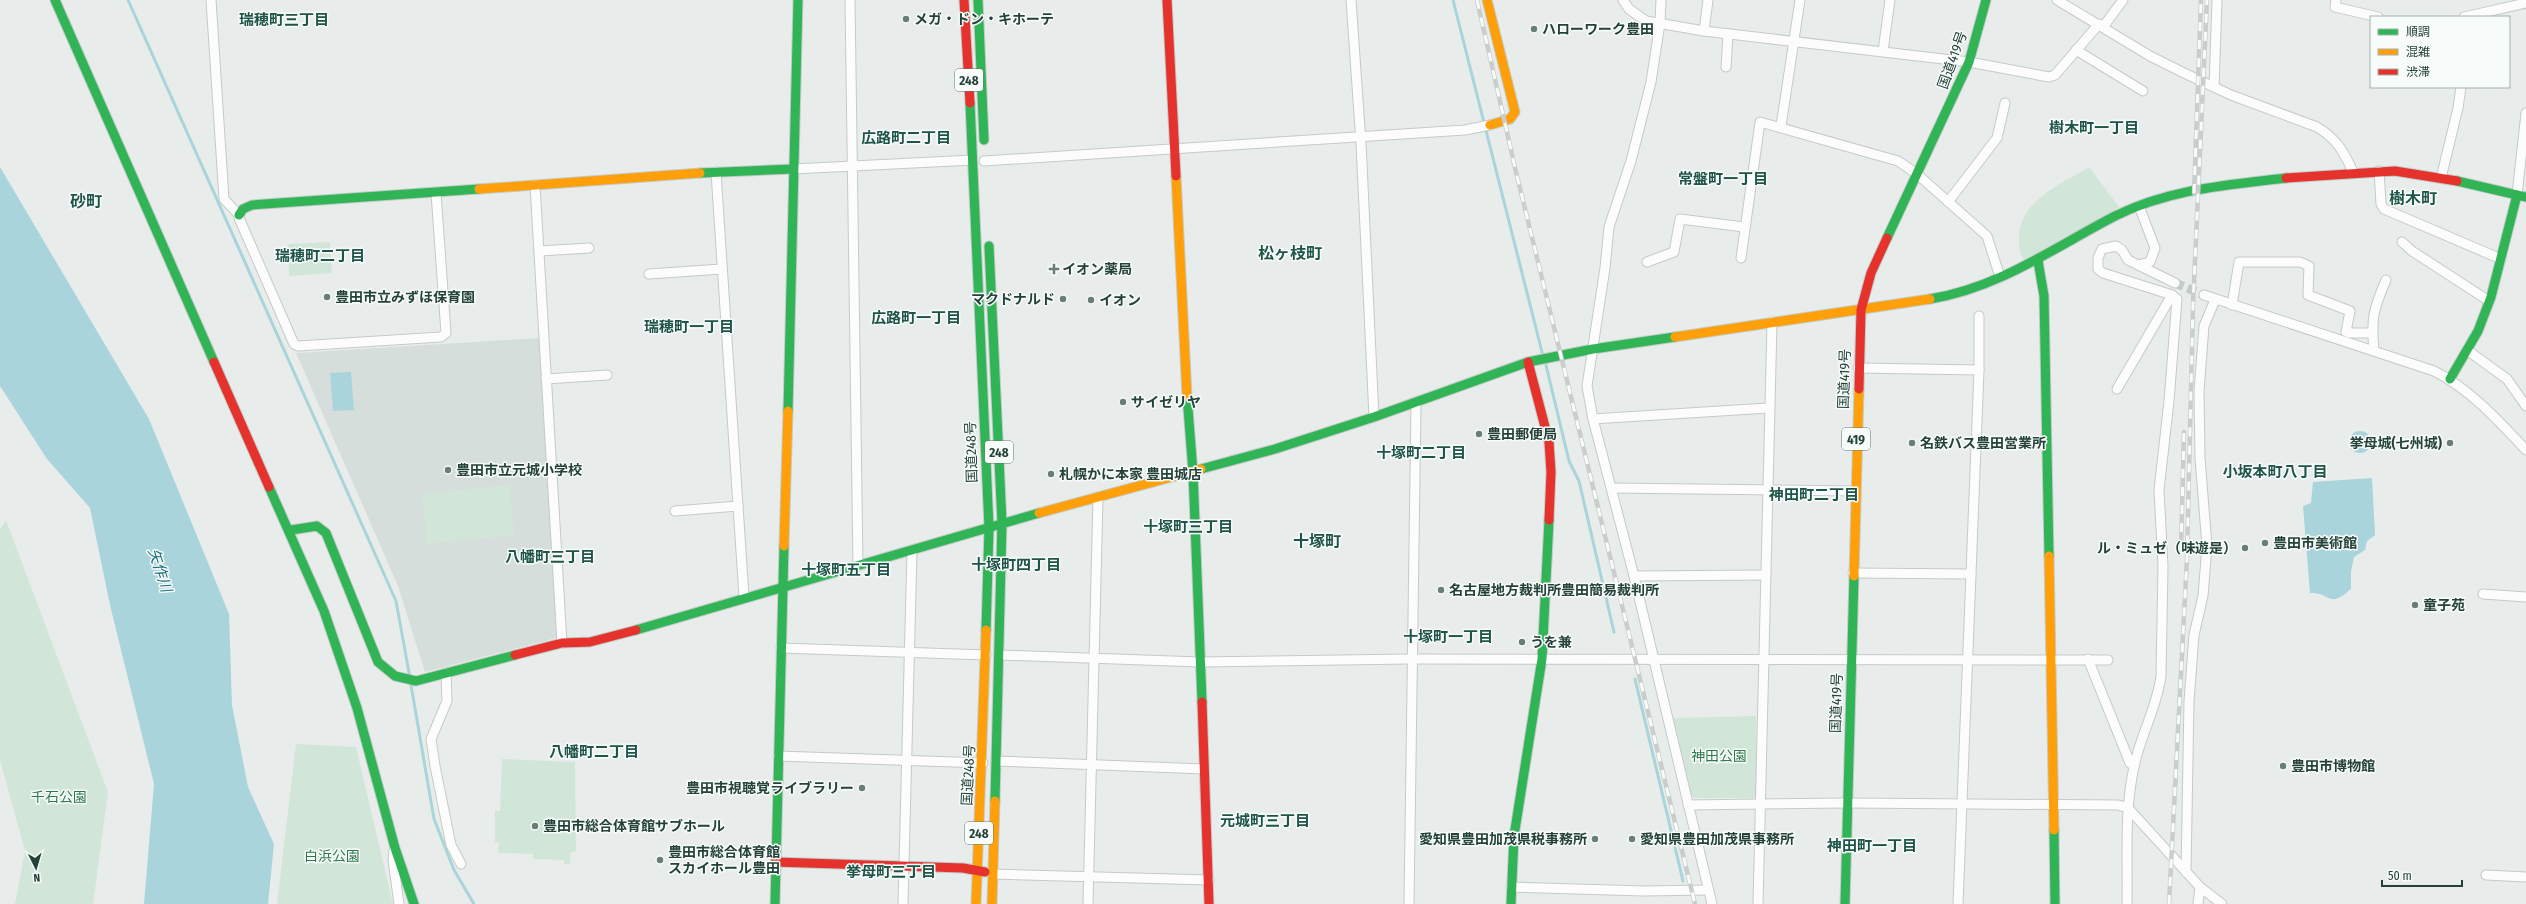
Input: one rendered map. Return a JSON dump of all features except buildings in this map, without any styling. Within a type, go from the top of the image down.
[{"type":"main road","points":[[55,0],[196,322],[290,530],[324,611],[357,708],[395,848],[414,904]]},
{"type":"main road","points":[[775,904],[798,0]]},
{"type":"main road","name":"国道248号","points":[[964,0],[973,160],[988,528],[983,763],[976,904]]},
{"type":"main road","name":"248","points":[[978,0],[985,165]]},
{"type":"main road","points":[[1167,0],[1193,472],[1209,904]]},
{"type":"main road","points":[[1488,0],[1515,112],[1510,119],[1490,125]]},
{"type":"main road","name":"国道419号","points":[[1845,904],[1858,368],[1861,310],[1871,273],[1969,62],[1986,0]]},
{"type":"main road","points":[[239,215],[243,209],[252,205],[716,172],[793,169]]},
{"type":"main road","points":[[290,530],[317,526],[326,533],[378,662],[388,672],[404,680],[416,681],[562,643],[590,642],[744,597],[783,588],[1002,523],[1275,449],[1416,403],[1528,362],[1593,349],[1954,295],[2038,261],[2098,226],[2140,206],[2166,196],[2205,187],[2262,179],[2353,172],[2395,171],[2441,178],[2522,196],[2478,331],[2450,379]]},
{"type":"main road","name":"国道248号","points":[[988,240],[1002,523],[992,904]]},
{"type":"main road","points":[[2038,261],[2044,296],[2056,904]]},
{"type":"main road","points":[[1511,904],[1514,836],[1542,659],[1551,456],[1528,362]]},
{"type":"main road","points":[[776,862],[963,868],[993,874]]},
{"type":"street","points":[[212,0],[224,199],[239,215],[294,344],[298,346],[441,337],[446,333],[436,193]]},
{"type":"street","points":[[850,0],[858,566]]},
{"type":"street","points":[[1351,0],[1374,417]]},
{"type":"street","points":[[1623,0],[1636,16],[1646,21],[1704,31],[1969,62],[2049,77],[2055,75],[2076,50],[2123,0]]},
{"type":"street","points":[[1661,0],[1660,23],[1651,82],[1631,161],[1609,227],[1587,386],[1593,419],[1634,576],[1712,904]]},
{"type":"street","points":[[1704,31],[1708,0]]},
{"type":"street","points":[[1781,126],[1800,0]]},
{"type":"street","points":[[1883,52],[1890,0]]},
{"type":"street","points":[[2057,0],[2101,25],[2150,56],[2214,87],[2330,135],[2340,144],[2353,172]]},
{"type":"street","points":[[2214,87],[2217,0]]},
{"type":"street","points":[[2336,0],[2335,7],[2374,16]]},
{"type":"street","points":[[2469,16],[2526,3]]},
{"type":"street","points":[[1726,67],[1728,34]]},
{"type":"street","points":[[2076,50],[2143,91]]},
{"type":"street","points":[[2441,178],[2458,108],[2460,88]]},
{"type":"street","points":[[1948,202],[1997,138],[2005,103]]},
{"type":"street","points":[[2522,196],[2526,113]]},
{"type":"street","points":[[1741,258],[1744,227],[1760,122],[1781,126],[1895,160],[1917,174],[1987,236],[2000,277]]},
{"type":"street","points":[[985,165],[1174,147],[1359,136],[1490,125]]},
{"type":"street","points":[[793,169],[973,160]]},
{"type":"street","points":[[2379,171],[2381,204],[2384,209],[2501,259]]},
{"type":"street","points":[[716,172],[744,597]]},
{"type":"street","points":[[535,185],[562,643]]},
{"type":"street","points":[[2138,265],[2150,262],[2156,248],[2140,206]]},
{"type":"street","points":[[1647,262],[1674,252],[1680,219],[1744,227]]},
{"type":"street","points":[[2402,242],[2412,251],[2489,301]]},
{"type":"street","points":[[2127,904],[2128,808],[2134,766],[2159,692],[2161,676],[2163,566],[2159,490],[2169,401],[2177,299],[2172,295],[2103,273],[2097,264],[2102,249],[2116,246],[2122,250],[2128,260],[2174,283]]},
{"type":"street","points":[[539,251],[589,248]]},
{"type":"street","points":[[2232,305],[2239,262],[2300,262],[2309,266],[2308,295],[2350,311],[2346,332],[2372,333]]},
{"type":"street","points":[[649,274],[722,269]]},
{"type":"street","points":[[2374,351],[2372,333],[2374,308],[2386,280]]},
{"type":"street","points":[[2117,389],[2172,295]]},
{"type":"street","points":[[2204,295],[2215,300],[2434,371],[2450,379],[2471,396],[2526,450]]},
{"type":"street","points":[[2186,872],[2189,701],[2194,635],[2203,596],[2208,546],[2200,458],[2200,391],[2204,326],[2215,300]]},
{"type":"street","points":[[1958,904],[1979,370],[1979,316]]},
{"type":"street","points":[[1758,904],[1766,575],[1768,408],[1772,322]]},
{"type":"street","points":[[2467,350],[2508,379],[2526,406]]},
{"type":"street","points":[[1858,368],[1979,370]]},
{"type":"street","points":[[546,379],[607,375]]},
{"type":"street","points":[[1409,904],[1411,659],[1416,403]]},
{"type":"street","points":[[1593,419],[1768,408]]},
{"type":"street","points":[[1612,488],[1855,490]]},
{"type":"street","points":[[1088,904],[1098,498]]},
{"type":"street","points":[[675,510],[738,506]]},
{"type":"street","points":[[903,904],[912,550]]},
{"type":"street","points":[[1853,573],[1971,574]]},
{"type":"street","points":[[1634,576],[1766,575]]},
{"type":"street","points":[[2483,594],[2526,597]]},
{"type":"street","points":[[781,648],[986,655]]},
{"type":"street","points":[[999,655],[1200,662],[1411,659],[1764,661],[1851,659],[2108,660]]},
{"type":"street","points":[[2088,659],[2130,763],[2134,766]]},
{"type":"street","points":[[446,673],[447,701],[431,739],[434,766],[451,845],[461,864]]},
{"type":"street","points":[[778,756],[983,763]]},
{"type":"street","points":[[996,761],[1091,766],[1204,769]]},
{"type":"street","points":[[1688,805],[1847,803],[2118,805],[2128,808],[2200,888],[2222,904]]},
{"type":"street","points":[[395,848],[393,860],[399,904]]},
{"type":"street","points":[[993,874],[1209,880]]},
{"type":"street","points":[[2486,875],[2526,877]]},
{"type":"street","points":[[1511,887],[1644,891],[1708,890]]},
{"type":"street","points":[[2198,904],[2200,888]]},
{"type":"shaded area","name":"豊田市立元城小学校","points":[[539,338],[560,637],[425,672],[398,586],[296,353]]},
{"type":"green space","points":[[2089,167],[2119,207],[2025,261],[2020,250],[2019,238],[2021,225],[2026,214],[2044,195]]},
{"type":"green space","points":[[330,242],[332,273],[289,276],[288,244]]},
{"type":"green space","points":[[509,485],[514,535],[427,544],[422,494]]},
{"type":"green space","name":"千石公園","points":[[6,520],[108,792],[93,904],[15,904],[25,851],[0,760],[0,529]]},
{"type":"green space","name":"神田公園","points":[[1756,716],[1756,795],[1753,798],[1694,798],[1691,795],[1682,765],[1673,718]]},
{"type":"green space","name":"白浜公園","points":[[296,744],[356,747],[393,904],[277,904]]},
{"type":"green space","name":"豊田市総合体育館サブホール","points":[[502,759],[575,762],[576,851],[570,853],[570,864],[564,864],[564,860],[533,859],[533,854],[498,853],[499,842],[495,842],[495,811],[500,811]]},
{"type":"water","name":"矢作川","points":[[0,167],[149,419],[229,614],[232,705],[248,787],[274,844],[268,904],[144,904],[154,784],[110,605],[90,508],[47,459],[0,386]]},
{"type":"water","points":[[351,372],[354,410],[333,411],[330,373]]},
{"type":"water","points":[[2360,431],[2368,434],[2371,442],[2368,450],[2360,453],[2352,450],[2349,442],[2352,434]]},
{"type":"water","points":[[2372,478],[2375,535],[2367,541],[2365,550],[2354,557],[2351,572],[2351,589],[2338,598],[2333,599],[2317,593],[2310,593],[2303,506],[2311,503],[2313,482]]},
{"type":"waterway","points":[[128,0],[396,601],[410,678]]},
{"type":"waterway","points":[[1453,0],[1543,356]]},
{"type":"waterway","points":[[1545,361],[1569,461],[1579,481],[1614,632]]},
{"type":"waterway","points":[[1635,679],[1683,881]]},
{"type":"waterway","points":[[411,685],[434,819],[454,870],[474,904]]},
{"type":"tunnel","points":[[2175,283],[2204,295]]},
{"type":"railway","points":[[1477,0],[1516,172],[1695,904]]},
{"type":"railway","points":[[2194,193],[2201,0]]},
{"type":"railway","points":[[2169,904],[2187,558],[2193,304],[2207,0]]},
{"type":"railway","points":[[2181,550],[2184,432]]},
{"type":"traffic: fast","points":[[55,0],[214,362]]},
{"type":"traffic: fast","points":[[788,411],[798,0]]},
{"type":"traffic: fast","points":[[978,0],[984,140]]},
{"type":"traffic: fast","points":[[1887,238],[1969,62],[1986,0]]},
{"type":"traffic: fast","points":[[970,103],[989,528],[986,630]]},
{"type":"traffic: fast","points":[[700,173],[793,169]]},
{"type":"traffic: fast","points":[[1930,299],[1955,294],[1980,286],[2003,276],[2115,216],[2135,207],[2177,194],[2220,186],[2286,178]]},
{"type":"traffic: fast","points":[[2457,181],[2526,197]]},
{"type":"traffic: fast","points":[[239,215],[243,209],[252,205],[479,189]]},
{"type":"traffic: fast","points":[[2450,379],[2478,331],[2491,297],[2517,195]]},
{"type":"traffic: fast","points":[[989,246],[1002,523],[995,801]]},
{"type":"traffic: fast","points":[[2038,261],[2044,296],[2049,556]]},
{"type":"traffic: fast","points":[[1201,469],[1275,449],[1374,417],[1528,362],[1593,349],[1675,337]]},
{"type":"traffic: fast","points":[[1187,396],[1193,472],[1202,702]]},
{"type":"traffic: fast","points":[[269,487],[324,611],[357,708],[395,848],[414,904]]},
{"type":"traffic: fast","points":[[636,630],[1039,513]]},
{"type":"traffic: fast","points":[[1511,904],[1514,836],[1542,659],[1549,520]]},
{"type":"traffic: fast","points":[[291,530],[317,526],[326,533],[378,662],[395,676],[416,681],[515,655]]},
{"type":"traffic: fast","points":[[775,904],[784,546]]},
{"type":"traffic: fast","points":[[1845,904],[1854,576]]},
{"type":"traffic: fast","points":[[2054,830],[2055,904]]},
{"type":"traffic: slow","points":[[1487,0],[1515,112],[1510,119],[1490,125]]},
{"type":"traffic: slow","points":[[479,189],[700,173]]},
{"type":"traffic: slow","points":[[1176,176],[1187,396]]},
{"type":"traffic: slow","points":[[1675,337],[1930,299]]},
{"type":"traffic: slow","points":[[1854,576],[1859,389]]},
{"type":"traffic: slow","points":[[784,546],[788,411]]},
{"type":"traffic: slow","points":[[1039,513],[1201,469]]},
{"type":"traffic: slow","points":[[2049,556],[2054,830]]},
{"type":"traffic: slow","points":[[976,904],[986,630]]},
{"type":"traffic: slow","points":[[992,904],[995,801]]},
{"type":"traffic: jam","points":[[964,0],[970,103]]},
{"type":"traffic: jam","points":[[1167,0],[1176,176]]},
{"type":"traffic: jam","points":[[2286,178],[2395,171],[2457,181]]},
{"type":"traffic: jam","points":[[1859,389],[1861,310],[1871,273],[1887,238]]},
{"type":"traffic: jam","points":[[214,362],[269,487]]},
{"type":"traffic: jam","points":[[1528,362],[1549,442],[1551,472],[1549,520]]},
{"type":"traffic: jam","points":[[515,655],[562,643],[590,642],[636,630]]},
{"type":"traffic: jam","points":[[1202,702],[1209,904]]},
{"type":"traffic: jam","points":[[775,862],[963,868],[985,872]]},
{"type":"place","name":"メガ・ドン・キホーテ","points":[[906,19]]},
{"type":"place","name":"ハローワーク豊田","points":[[1534,29]]},
{"type":"place","name":"イオン薬局","points":[[1054,269]]},
{"type":"place","name":"豊田市立みずほ保育園","points":[[327,297]]},
{"type":"place","name":"マクドナルド","points":[[1063,299]]},
{"type":"place","name":"イオン","points":[[1091,300]]},
{"type":"place","name":"サイゼリヤ","points":[[1123,402]]},
{"type":"place","name":"豊田郵便局","points":[[1479,434]]},
{"type":"place","name":"名鉄バス豊田営業所","points":[[1912,443]]},
{"type":"place","name":"挙母城(七州城)","points":[[2450,443]]},
{"type":"place","name":"豊田市立元城小学校","points":[[448,470]]},
{"type":"place","name":"札幌かに本家 豊田城店","points":[[1051,474]]},
{"type":"place","name":"豊田市美術館","points":[[2265,543]]},
{"type":"place","name":"ル・ミュゼ（味遊是）","points":[[2245,548]]},
{"type":"place","name":"名古屋地方裁判所豊田簡易裁判所","points":[[1441,590]]},
{"type":"place","name":"童子苑","points":[[2415,605]]},
{"type":"place","name":"うを兼","points":[[1522,642]]},
{"type":"place","name":"豊田市博物館","points":[[2283,766]]},
{"type":"place","name":"豊田市視聴覚ライブラリー","points":[[862,788]]},
{"type":"place","name":"豊田市総合体育館サブホール","points":[[535,826]]},
{"type":"place","name":"愛知県豊田加茂県税事務所","points":[[1595,839]]},
{"type":"place","name":"愛知県豊田加茂県事務所","points":[[1632,839]]},
{"type":"place","name":"豊田市総合体育館 スカイホール豊田","points":[[660,860]]},
{"type":"district","name":"瑞穂町三丁目","points":[[284,20]]},
{"type":"district","name":"樹木町一丁目","points":[[2094,128]]},
{"type":"district","name":"広路町二丁目","points":[[906,138]]},
{"type":"district","name":"常盤町一丁目","points":[[1723,179]]},
{"type":"district","name":"樹木町","points":[[2413,198]]},
{"type":"district","name":"砂町","points":[[86,201]]},
{"type":"district","name":"松ヶ枝町","points":[[1290,253]]},
{"type":"district","name":"瑞穂町二丁目","points":[[320,256]]},
{"type":"district","name":"広路町一丁目","points":[[916,318]]},
{"type":"district","name":"瑞穂町一丁目","points":[[689,327]]},
{"type":"district","name":"十塚町二丁目","points":[[1421,453]]},
{"type":"district","name":"小坂本町八丁目","points":[[2275,472]]},
{"type":"district","name":"神田町二丁目","points":[[1814,495]]},
{"type":"district","name":"十塚町三丁目","points":[[1188,527]]},
{"type":"district","name":"十塚町","points":[[1317,541]]},
{"type":"district","name":"八幡町三丁目","points":[[550,557]]},
{"type":"district","name":"十塚町四丁目","points":[[1016,565]]},
{"type":"district","name":"十塚町五丁目","points":[[846,570]]},
{"type":"district","name":"十塚町一丁目","points":[[1448,637]]},
{"type":"district","name":"八幡町二丁目","points":[[594,752]]},
{"type":"district","name":"元城町三丁目","points":[[1265,821]]},
{"type":"district","name":"神田町一丁目","points":[[1872,846]]},
{"type":"district","name":"挙母町三丁目","points":[[891,872]]}]
